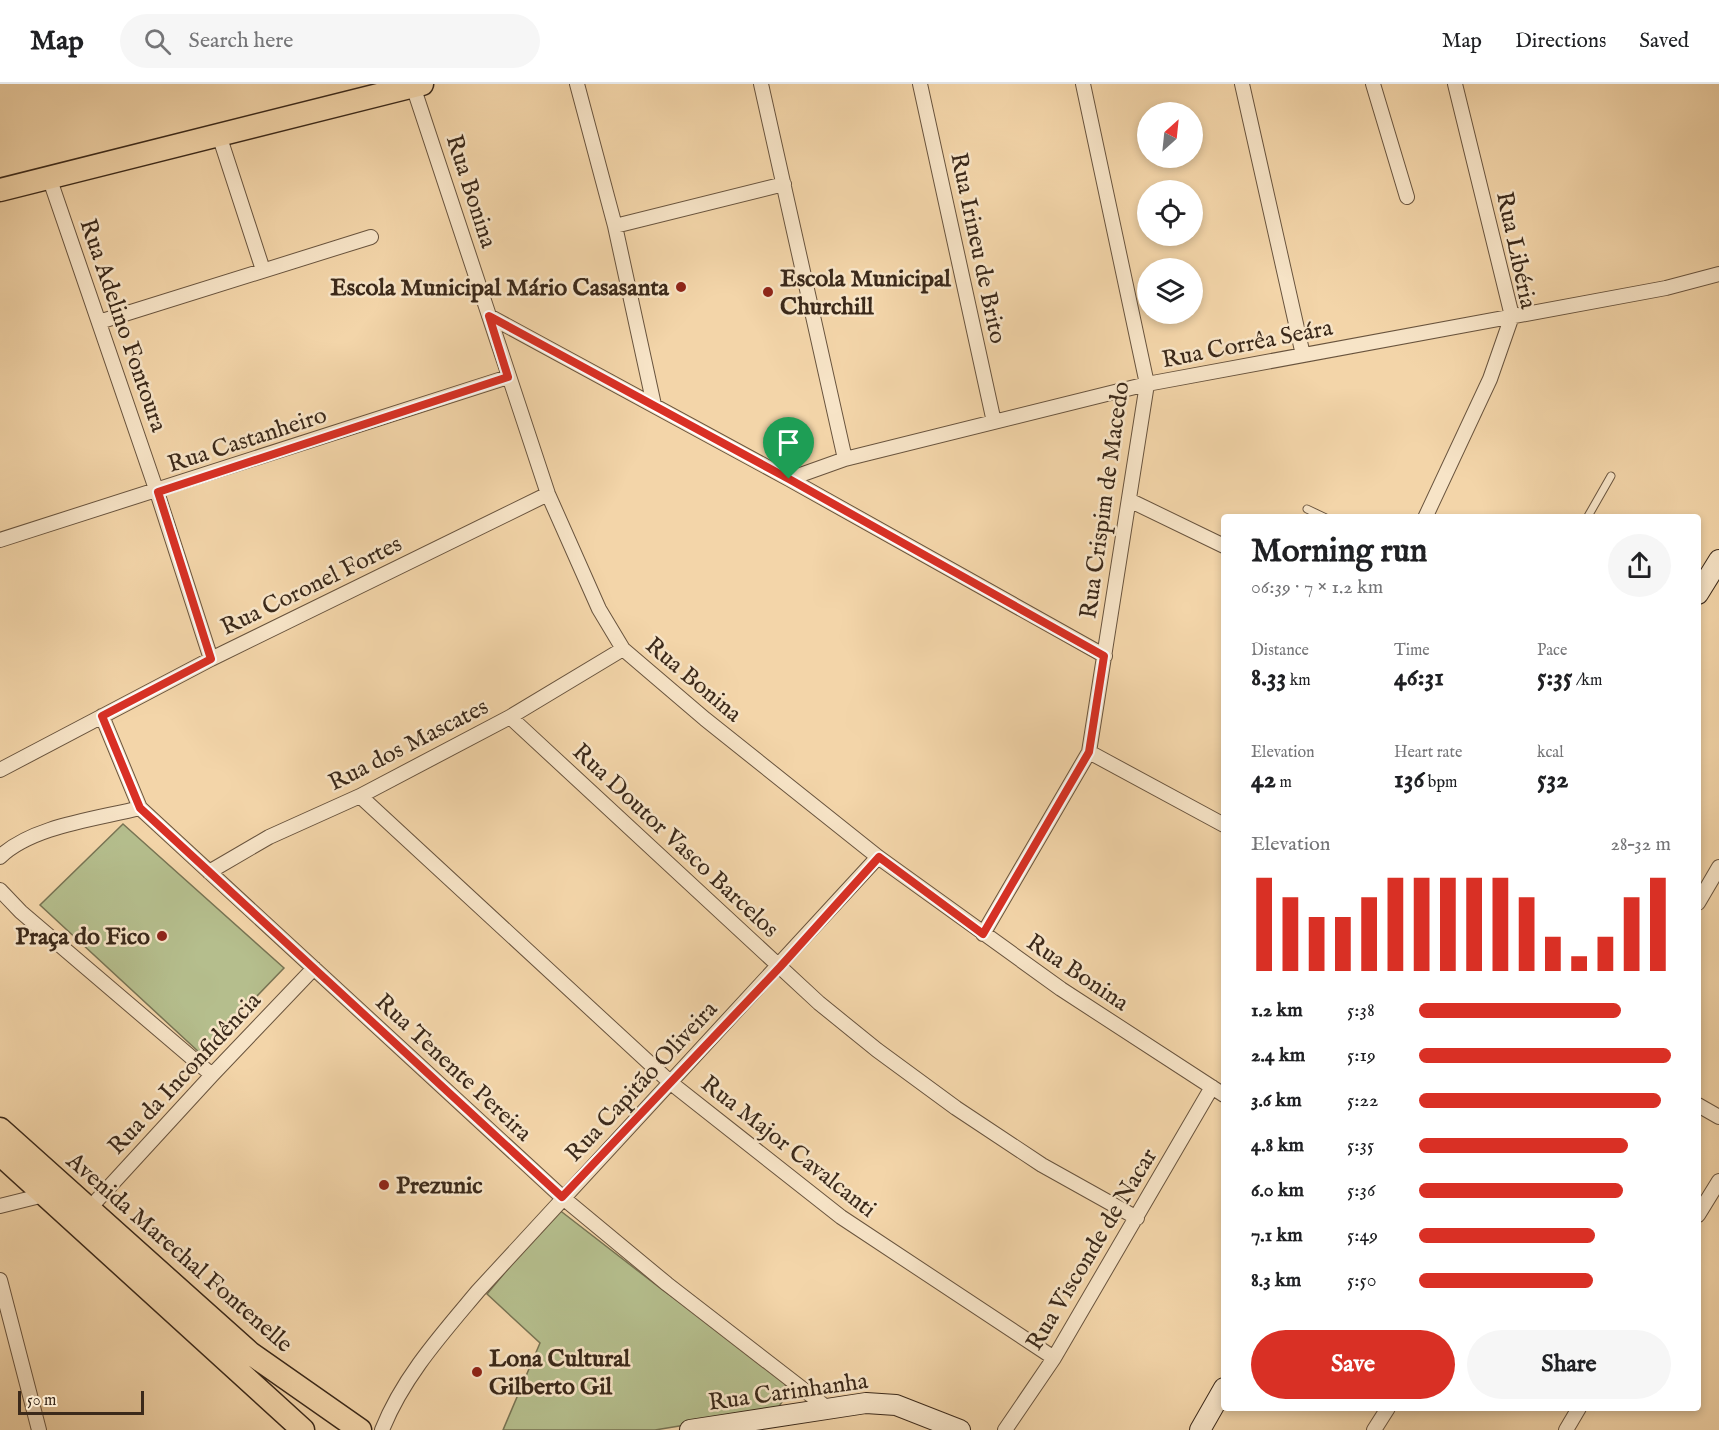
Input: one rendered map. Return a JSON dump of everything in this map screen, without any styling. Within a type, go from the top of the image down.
[{"type":"main road","points":[[1,188],[418,85]]},
{"type":"main road","name":"Avenida Marechal Fontenelle","points":[[0,1130],[250,1353],[360,1430]]},
{"type":"main road","name":"Avenida Marechal Fontenelle","points":[[0,1154],[303,1430]]},
{"type":"street","points":[[577,84],[615,226],[654,405]]},
{"type":"street","points":[[762,84],[844,459]]},
{"type":"street","name":"Rua Irineu de Brito","points":[[920,84],[994,422]]},
{"type":"street","name":"Rua Crispim de Macedo","points":[[983,934],[1089,752],[1147,384],[1083,84]]},
{"type":"street","points":[[1242,84],[1303,355]]},
{"type":"street","points":[[1373,84],[1407,196]]},
{"type":"street","name":"Rua Libéria","points":[[1427,514],[1491,379],[1512,316],[1455,84]]},
{"type":"street","name":"Rua Bonina","points":[[418,85],[508,377],[548,494],[599,609],[623,649],[705,719],[879,857],[983,934],[1221,1093]]},
{"type":"street","points":[[219,135],[263,270]]},
{"type":"street","name":"Rua Adelino Fontoura","points":[[49,177],[158,492],[211,659]]},
{"type":"street","points":[[615,226],[784,184]]},
{"type":"street","points":[[99,322],[371,237]]},
{"type":"street","name":"Rua Corrêa Seára","points":[[789,479],[844,459],[1147,384],[1666,288],[1719,274]]},
{"type":"street","points":[[489,316],[789,479],[1104,656]]},
{"type":"street","name":"Rua Castanheiro","points":[[0,540],[158,492],[508,377]]},
{"type":"street","name":"Rua Coronel Fortes","points":[[0,770],[211,659],[548,494]]},
{"type":"street","points":[[1129,500],[1221,545]]},
{"type":"street","points":[[1701,589],[1719,560]]},
{"type":"street","name":"Rua dos Mascates","points":[[209,872],[269,837],[360,796],[510,717],[623,649]]},
{"type":"street","name":"Rua Tenente Pereira","points":[[102,716],[140,808],[562,1197],[667,1284],[826,1407]]},
{"type":"street","name":"Rua Doutor Vasco Barcelos","points":[[510,717],[827,1010],[912,1077],[1042,1165],[1137,1218]]},
{"type":"street","points":[[1089,752],[1221,823]]},
{"type":"street","name":"Rua Major Cavalcanti","points":[[360,796],[671,1083],[842,1217],[1054,1358]]},
{"type":"street","points":[[0,857],[25,840],[51,830],[140,808]]},
{"type":"street","name":"Rua Capitão Oliveira","points":[[382,1430],[399,1394],[436,1341],[562,1197],[780,967],[879,857]]},
{"type":"street","points":[[1701,898],[1719,867]]},
{"type":"street","points":[[0,890],[21,912],[212,1075]]},
{"type":"street","name":"Rua da Inconfidência","points":[[88,1210],[314,968]]},
{"type":"street","name":"Rua Visconde de Nacar","points":[[1005,1430],[1054,1358],[1212,1087]]},
{"type":"street","points":[[1701,1107],[1719,1117]]},
{"type":"street","points":[[1701,1210],[1719,1180]]},
{"type":"street","points":[[0,1206],[44,1195]]},
{"type":"street","points":[[0,1280],[39,1430]]},
{"type":"street","points":[[1200,1430],[1221,1393]]},
{"type":"street","name":"Rua Carinhanha","points":[[690,1430],[826,1407],[866,1403],[896,1405],[960,1430]]},
{"type":"street","points":[[1374,1430],[1386,1411]]},
{"type":"street","points":[[1566,1430],[1577,1411]]},
{"type":"lane","points":[[1589,514],[1611,476]]},
{"type":"lane","points":[[1307,508],[1318,514]]},
{"type":"green space","name":"Praça do Fico","points":[[123,824],[284,968],[201,1054],[40,905]]},
{"type":"green space","points":[[558,1209],[664,1291],[785,1378],[786,1395],[777,1410],[655,1430],[503,1430],[540,1343],[487,1294]]},
{"type":"place","name":"Escola Municipal Mário Casasanta","points":[[681,287]]},
{"type":"place","name":"Escola Municipal Churchill","points":[[768,292]]},
{"type":"place","name":"Praça do Fico","points":[[162,936]]},
{"type":"place","name":"Prezunic","points":[[384,1185]]},
{"type":"place","name":"Lona Cultural Gilberto Gil","points":[[477,1372]]},
{"type":"route","points":[[489,316],[789,479],[1104,656],[1089,752],[983,934],[879,857],[780,967],[562,1197],[140,808],[102,716],[211,659],[158,492],[508,377],[489,316]]}]
